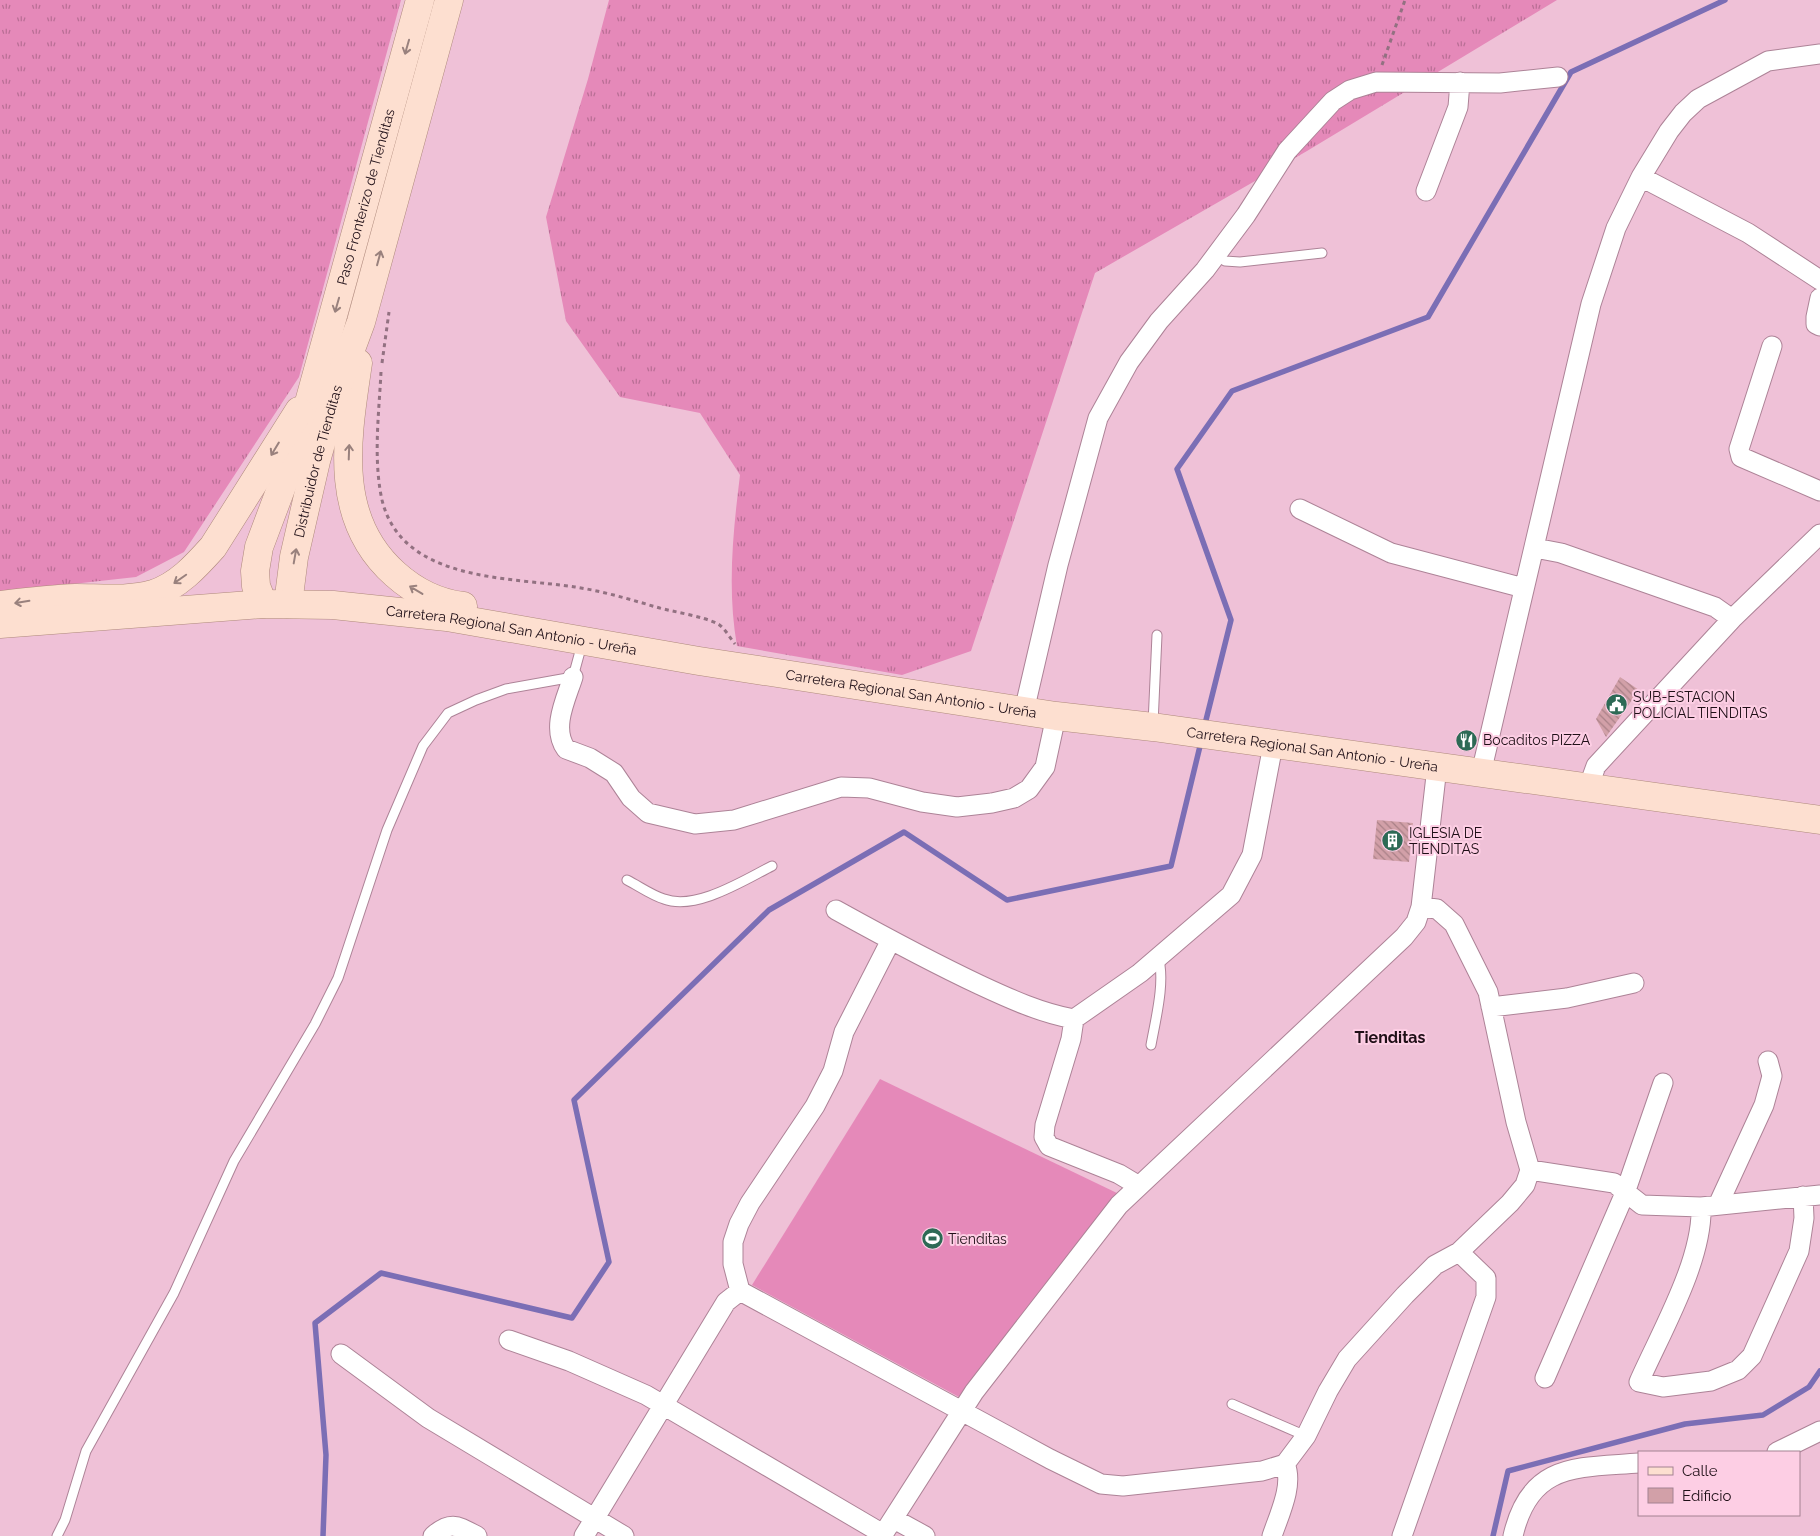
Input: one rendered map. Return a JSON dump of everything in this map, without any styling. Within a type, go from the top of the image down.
[{"type":"main road","name":"Paso Fronterizo de Tienditas","points":[[312,394],[420,0]]},
{"type":"main road","name":"Paso Fronterizo de Tienditas","points":[[362,322],[449,0]]},
{"type":"main road","name":"Distribuidor de Tienditas","points":[[312,394],[288,474],[258,547],[255,571],[256,586],[276,604],[294,556],[316,461],[337,388],[362,322]]},
{"type":"main road","points":[[362,322],[348,476],[351,500],[359,526],[372,549],[386,566],[405,583],[423,594],[451,604],[597,626],[677,648],[699,661]]},
{"type":"main road","points":[[0,606],[32,601],[127,598],[153,594],[178,582],[196,567],[213,547],[294,416],[312,394]]},
{"type":"main road","name":"Carretera Regional San Antonio - Ureña","points":[[0,624],[276,604],[334,605],[447,617],[582,642],[1056,716],[1166,729],[1820,820]]},
{"type":"street","points":[[1481,773],[1591,304],[1616,228],[1641,177],[1669,131],[1683,113],[1698,99],[1768,61],[1820,54]]},
{"type":"street","points":[[1024,711],[1058,565],[1098,418],[1129,362],[1159,321],[1216,255],[1246,215],[1288,151],[1307,128],[1333,101],[1350,90],[1376,82],[1500,82],[1558,77]]},
{"type":"street","points":[[1426,192],[1458,107],[1460,82]]},
{"type":"street","points":[[1641,177],[1748,233],[1820,280]]},
{"type":"street","points":[[1820,298],[1816,324],[1820,326]]},
{"type":"street","points":[[1772,346],[1739,449],[1741,457],[1820,491]]},
{"type":"street","points":[[1300,509],[1392,553],[1524,588]]},
{"type":"street","points":[[1588,788],[1596,766],[1732,619],[1820,534]]},
{"type":"street","points":[[1535,548],[1561,553],[1715,607],[1732,619]]},
{"type":"street","points":[[573,677],[562,711],[559,733],[566,748],[614,772],[631,798],[648,813],[695,824],[734,820],[841,787],[869,788],[922,802],[957,807],[992,803],[1014,798],[1029,789],[1045,767],[1056,716]]},
{"type":"street","points":[[836,910],[891,940],[1012,1000],[1058,1016],[1074,1019],[1140,973],[1222,904],[1238,884],[1252,855],[1273,745]]},
{"type":"street","points":[[887,1529],[961,1410],[1120,1205],[1404,937],[1416,922],[1421,907],[1437,767]]},
{"type":"street","points":[[891,940],[844,1032],[833,1071],[815,1106],[750,1203],[739,1224],[733,1242],[733,1264],[740,1291],[1101,1484],[1124,1486],[1262,1471],[1285,1464],[1306,1436],[1347,1358],[1404,1295],[1436,1265],[1459,1252],[1526,1185],[1530,1170],[1516,1122],[1488,992],[1454,924],[1437,909],[1421,907]]},
{"type":"street","points":[[1491,1007],[1567,998],[1634,983]]},
{"type":"street","points":[[1074,1019],[1071,1039],[1048,1109],[1044,1138],[1049,1146],[1120,1174],[1139,1186]]},
{"type":"street","points":[[1530,1170],[1614,1183],[1624,1193],[1642,1205],[1710,1206],[1812,1196],[1804,1218],[1799,1251],[1752,1356],[1738,1370],[1711,1381],[1663,1387],[1639,1382],[1696,1254],[1701,1223],[1710,1206],[1764,1104],[1772,1076],[1768,1062]]},
{"type":"street","points":[[1545,1378],[1624,1193],[1663,1082]]},
{"type":"street","points":[[1402,1536],[1486,1297],[1486,1278],[1475,1265],[1459,1252]]},
{"type":"street","points":[[584,1536],[726,1302],[740,1291]]},
{"type":"street","points":[[509,1340],[569,1361],[646,1395],[887,1529],[925,1536]]},
{"type":"street","points":[[341,1354],[428,1418],[624,1536]]},
{"type":"street","points":[[1779,1451],[1820,1431]]},
{"type":"street","points":[[1272,1536],[1285,1496],[1289,1473],[1285,1464]]},
{"type":"street","points":[[1513,1536],[1517,1518],[1529,1497],[1546,1478],[1563,1470],[1638,1464]]},
{"type":"street","points":[[433,1536],[445,1526],[455,1525],[477,1536]]},
{"type":"lane","points":[[1216,255],[1225,261],[1240,262],[1322,252]]},
{"type":"lane","points":[[1157,634],[1166,729]]},
{"type":"lane","points":[[57,1536],[65,1520],[86,1451],[174,1293],[234,1161],[315,1024],[338,978],[387,830],[423,746],[448,714],[476,700],[506,688],[573,677],[582,642]]},
{"type":"lane","points":[[626,880],[666,900],[688,901],[710,896],[772,866]]},
{"type":"lane","points":[[1151,1045],[1159,990],[1160,964],[1158,957]]},
{"type":"lane","points":[[1232,1404],[1306,1436]]},
{"type":"path","points":[[1376,82],[1405,0]]},
{"type":"path","points":[[391,303],[381,366],[378,471],[383,501],[392,522],[404,540],[422,555],[446,567],[475,574],[577,587],[620,596],[719,624],[737,646]]},
{"type":"green space","points":[[0,0],[401,0],[299,377],[184,552],[136,577],[0,592]]},
{"type":"green space","points":[[609,0],[1557,0],[1307,151],[1095,273],[971,651],[902,675],[737,646],[732,603],[732,560],[740,475],[700,413],[620,397],[566,321],[546,217],[588,79]]},
{"type":"green space","name":"Tienditas","points":[[880,1079],[1119,1194],[959,1397],[752,1285]]},
{"type":"building","name":"SUB-ESTACION POLICIAL TIENDITAS","points":[[1620,677],[1639,690],[1606,737],[1596,719]]},
{"type":"building","name":"IGLESIA DE TIENDITAS","points":[[1377,820],[1413,823],[1409,862],[1373,859]]},
{"type":"waterway","points":[[1204,728],[1231,620],[1177,469],[1232,391],[1428,317],[1571,72],[1725,0]]},
{"type":"waterway","points":[[323,1536],[326,1455],[315,1323],[381,1273],[572,1318],[609,1262],[574,1100],[769,910],[904,832],[1007,900],[1171,866],[1201,742]]},
{"type":"waterway","points":[[1493,1536],[1508,1471],[1685,1424],[1763,1415],[1809,1387],[1820,1371]]},
{"type":"place","name":"SUB-ESTACION POLICIAL TIENDITAS","points":[[1617,705]]},
{"type":"place","name":"Bocaditos PIZZA","points":[[1467,740]]},
{"type":"place","name":"IGLESIA DE TIENDITAS","points":[[1393,841]]},
{"type":"place","name":"Tienditas","points":[[932,1239]]},
{"type":"district","name":"Tienditas","points":[[1390,1037]]}]
